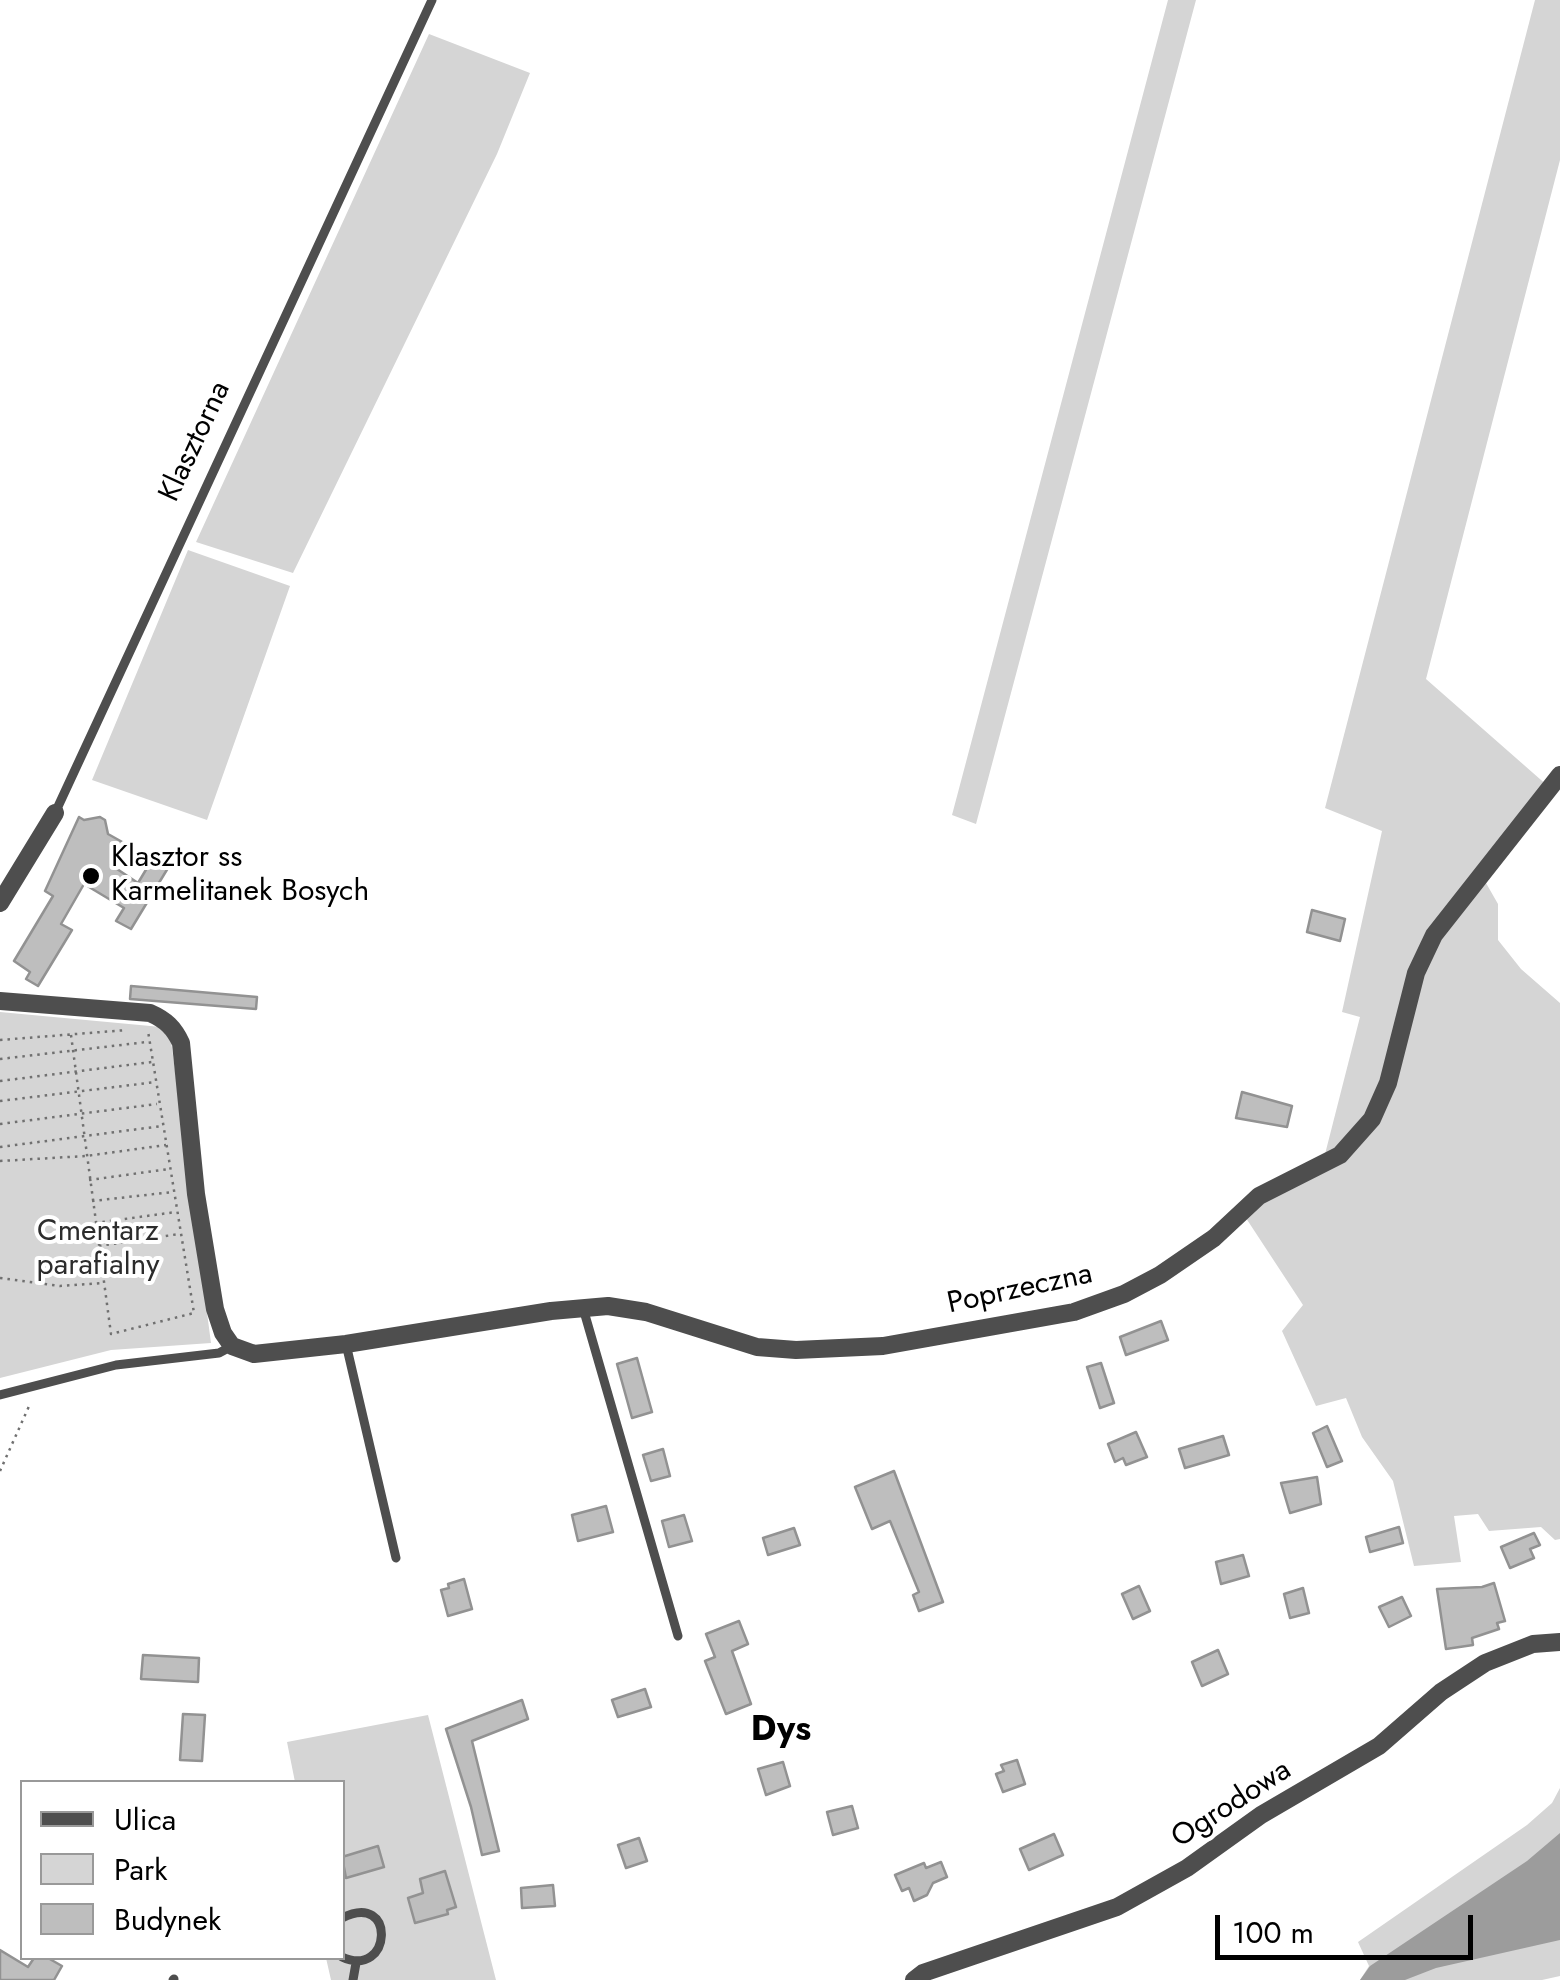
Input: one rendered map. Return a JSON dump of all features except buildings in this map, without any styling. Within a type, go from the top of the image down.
[{"type":"street","name":"Poprzeczna","points":[[232,1346],[254,1354],[608,1306],[646,1312],[757,1346],[796,1350],[883,1346],[1074,1312],[1124,1294],[1214,1238],[1259,1196],[1340,1154],[1372,1119],[1388,1083],[1416,973],[1434,934],[1560,775]]},
{"type":"street","name":"Klasztorna","points":[[0,903],[56,813]]},
{"type":"street","points":[[0,1001],[150,1014],[162,1018],[175,1030],[181,1043],[196,1194],[215,1309],[232,1346]]},
{"type":"street","name":"Ogrodowa","points":[[914,1980],[1117,1907],[1187,1868],[1261,1815],[1379,1746],[1441,1692],[1486,1663],[1533,1644],[1560,1642]]},
{"type":"lane","name":"Klasztorna","points":[[56,813],[432,0]]},
{"type":"lane","points":[[583,1308],[678,1636]]},
{"type":"lane","points":[[346,1344],[396,1558]]},
{"type":"lane","points":[[0,1395],[116,1366],[219,1353],[232,1346]]},
{"type":"lane","points":[[345,1917],[369,1916],[383,1932],[379,1952],[369,1961],[356,1963],[345,1958]]},
{"type":"lane","points":[[353,1980],[356,1963]]},
{"type":"path","points":[[71,1035],[111,1334],[194,1313],[148,1029]]},
{"type":"path","points":[[0,1040],[128,1030]]},
{"type":"path","points":[[0,1059],[150,1041]]},
{"type":"path","points":[[0,1081],[153,1062]]},
{"type":"path","points":[[0,1101],[156,1082]]},
{"type":"path","points":[[0,1124],[160,1104]]},
{"type":"path","points":[[0,1146],[163,1126]]},
{"type":"path","points":[[0,1161],[86,1156],[166,1145]]},
{"type":"path","points":[[89,1180],[170,1169]]},
{"type":"path","points":[[92,1201],[174,1192]]},
{"type":"path","points":[[95,1223],[177,1211]]},
{"type":"path","points":[[98,1246],[181,1234]]},
{"type":"path","points":[[0,1278],[60,1286],[104,1282]]},
{"type":"path","points":[[0,1470],[36,1386]]},
{"type":"green space","points":[[1168,0],[1196,0],[976,824],[952,815]]},
{"type":"green space","points":[[1535,0],[1560,0],[1560,160],[1426,679],[1549,787],[1482,876],[1498,904],[1498,940],[1521,969],[1560,1003],[1560,1539],[1555,1540],[1541,1527],[1489,1531],[1478,1514],[1454,1516],[1461,1562],[1414,1566],[1393,1481],[1362,1437],[1346,1398],[1316,1406],[1282,1331],[1303,1305],[1242,1212],[1322,1166],[1360,1017],[1342,1012],[1382,831],[1325,808]]},
{"type":"green space","points":[[429,34],[530,73],[497,154],[293,573],[196,542]]},
{"type":"green space","points":[[188,550],[290,586],[207,820],[92,780]]},
{"type":"green space","name":"Cmentarz parafialny","points":[[0,1012],[161,1027],[170,1033],[211,1343],[111,1350],[0,1378]]},
{"type":"green space","points":[[428,1715],[496,1980],[331,1980],[326,1960],[345,1960],[345,1780],[295,1780],[287,1742]]},
{"type":"green space","points":[[1560,1788],[1560,1976],[1542,1980],[1360,1980],[1369,1966],[1358,1942],[1527,1825],[1552,1803]]},
{"type":"shaded area","points":[[1560,1833],[1560,1940],[1436,1968],[1405,1980],[1360,1980],[1370,1966],[1527,1861]]},
{"type":"place","name":"Klasztor ss Karmelitanek Bosych","points":[[91,876]]},
{"type":"district","name":"Dys","points":[[781,1732]]}]
